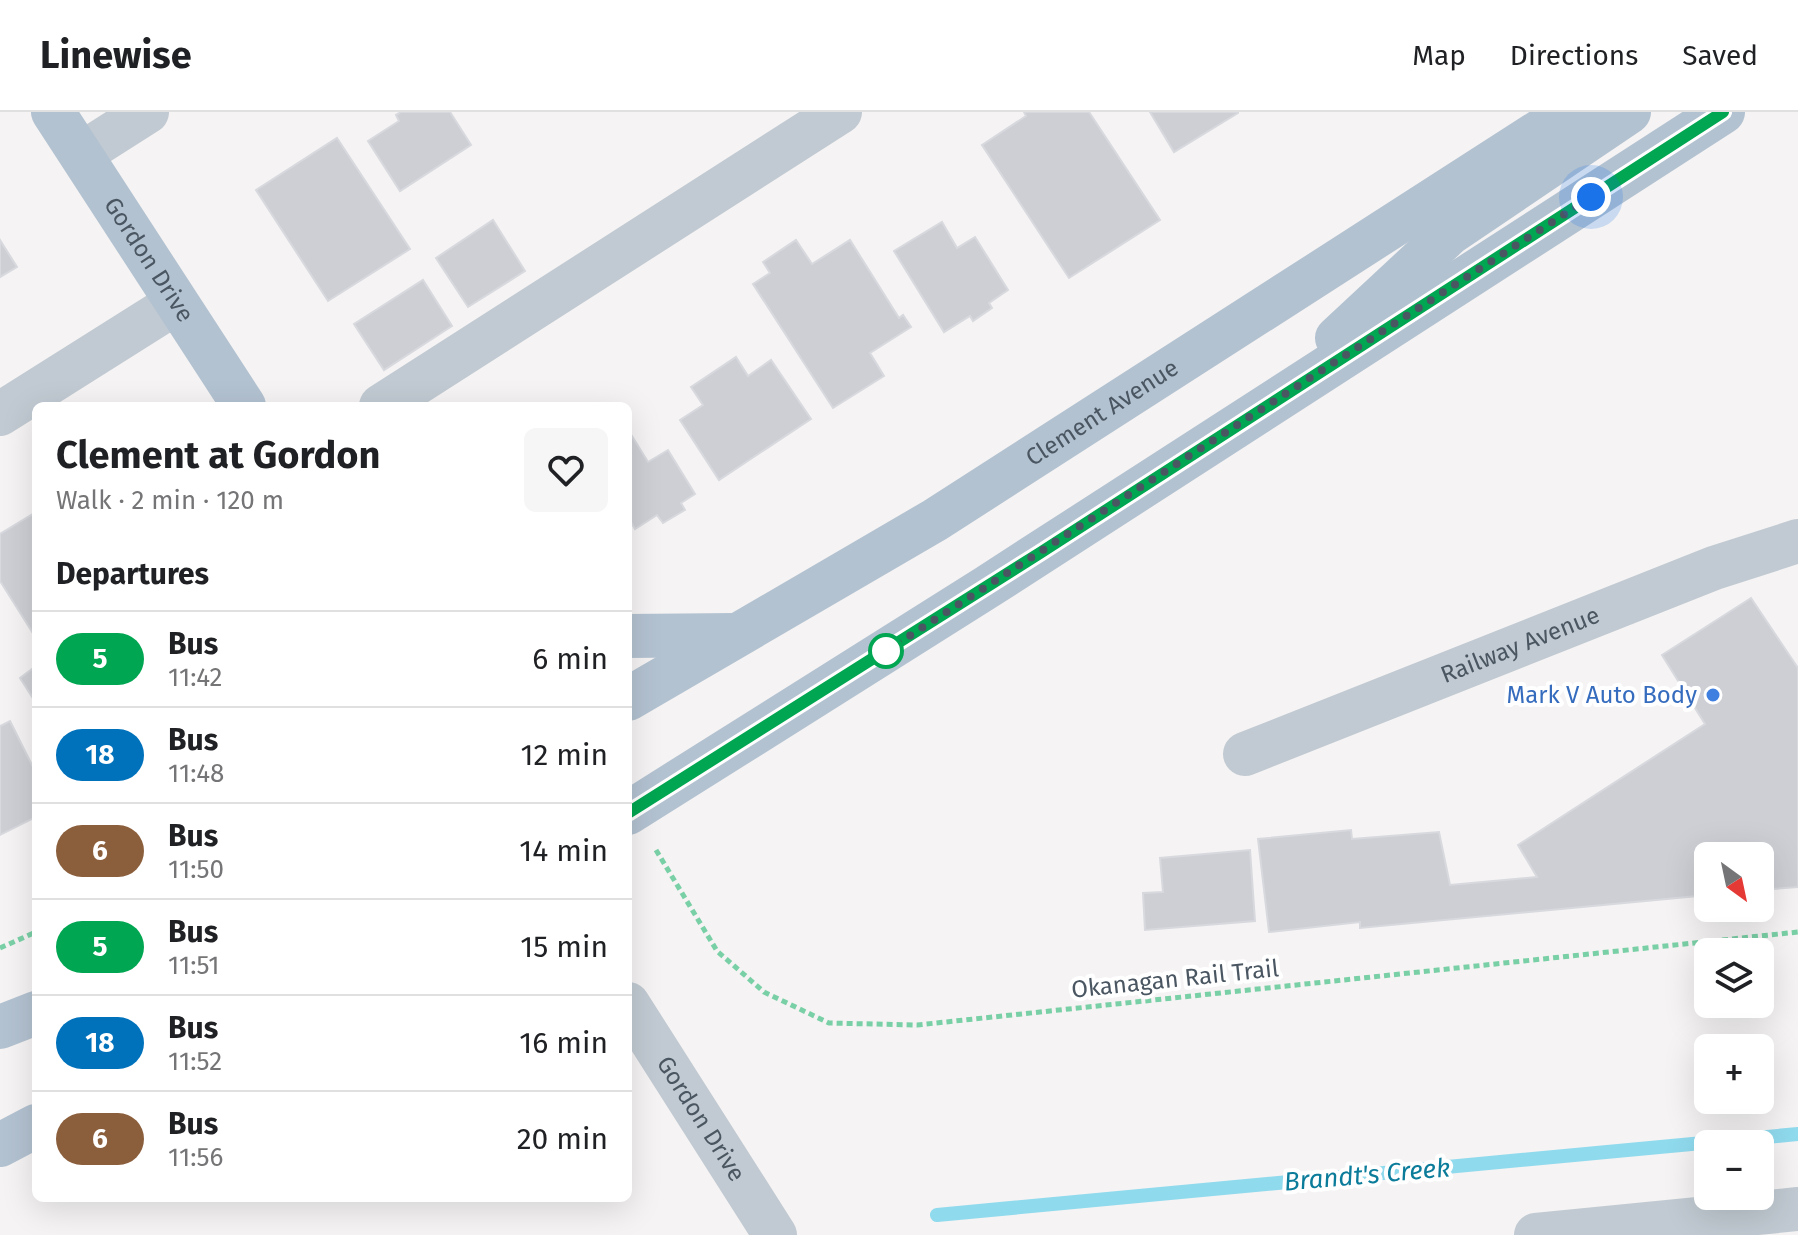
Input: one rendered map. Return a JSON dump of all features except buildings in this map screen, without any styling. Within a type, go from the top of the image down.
[{"type":"main road","name":"Gordon Drive","points":[[53,112],[241,402]]},
{"type":"main road","name":"Clement Avenue","points":[[632,697],[935,520],[1570,112]]},
{"type":"main road","points":[[1250,418],[1450,233],[1629,112]]},
{"type":"main road","points":[[640,830],[1250,418],[1723,112]]},
{"type":"main road","points":[[632,636],[737,635]]},
{"type":"main road","points":[[0,1027],[32,1015]]},
{"type":"main road","points":[[0,1145],[32,1128]]},
{"type":"street","points":[[81,154],[147,112]]},
{"type":"street","points":[[387,402],[840,112]]},
{"type":"street","points":[[0,414],[176,303]]},
{"type":"street","name":"Railway Avenue","points":[[1245,754],[1714,568],[1798,541]]},
{"type":"street","name":"Gordon Drive","points":[[632,1010],[775,1235]]},
{"type":"street","points":[[1536,1235],[1798,1209]]},
{"type":"path","name":"Okanagan Rail Trail","points":[[640,830],[660,853],[717,951],[764,992],[829,1023],[917,1025],[1798,932]]},
{"type":"path","points":[[0,948],[32,934]]},
{"type":"waterway","name":"Brandt's Creek","points":[[937,1215],[1798,1134]]},
{"type":"bus line","name":"5","points":[[632,810],[1040,553],[1723,112]]},
{"type":"place","name":"Mark V Auto Body","points":[[1713,695]]},
{"type":"route","points":[[886,651],[1591,197]]}]
